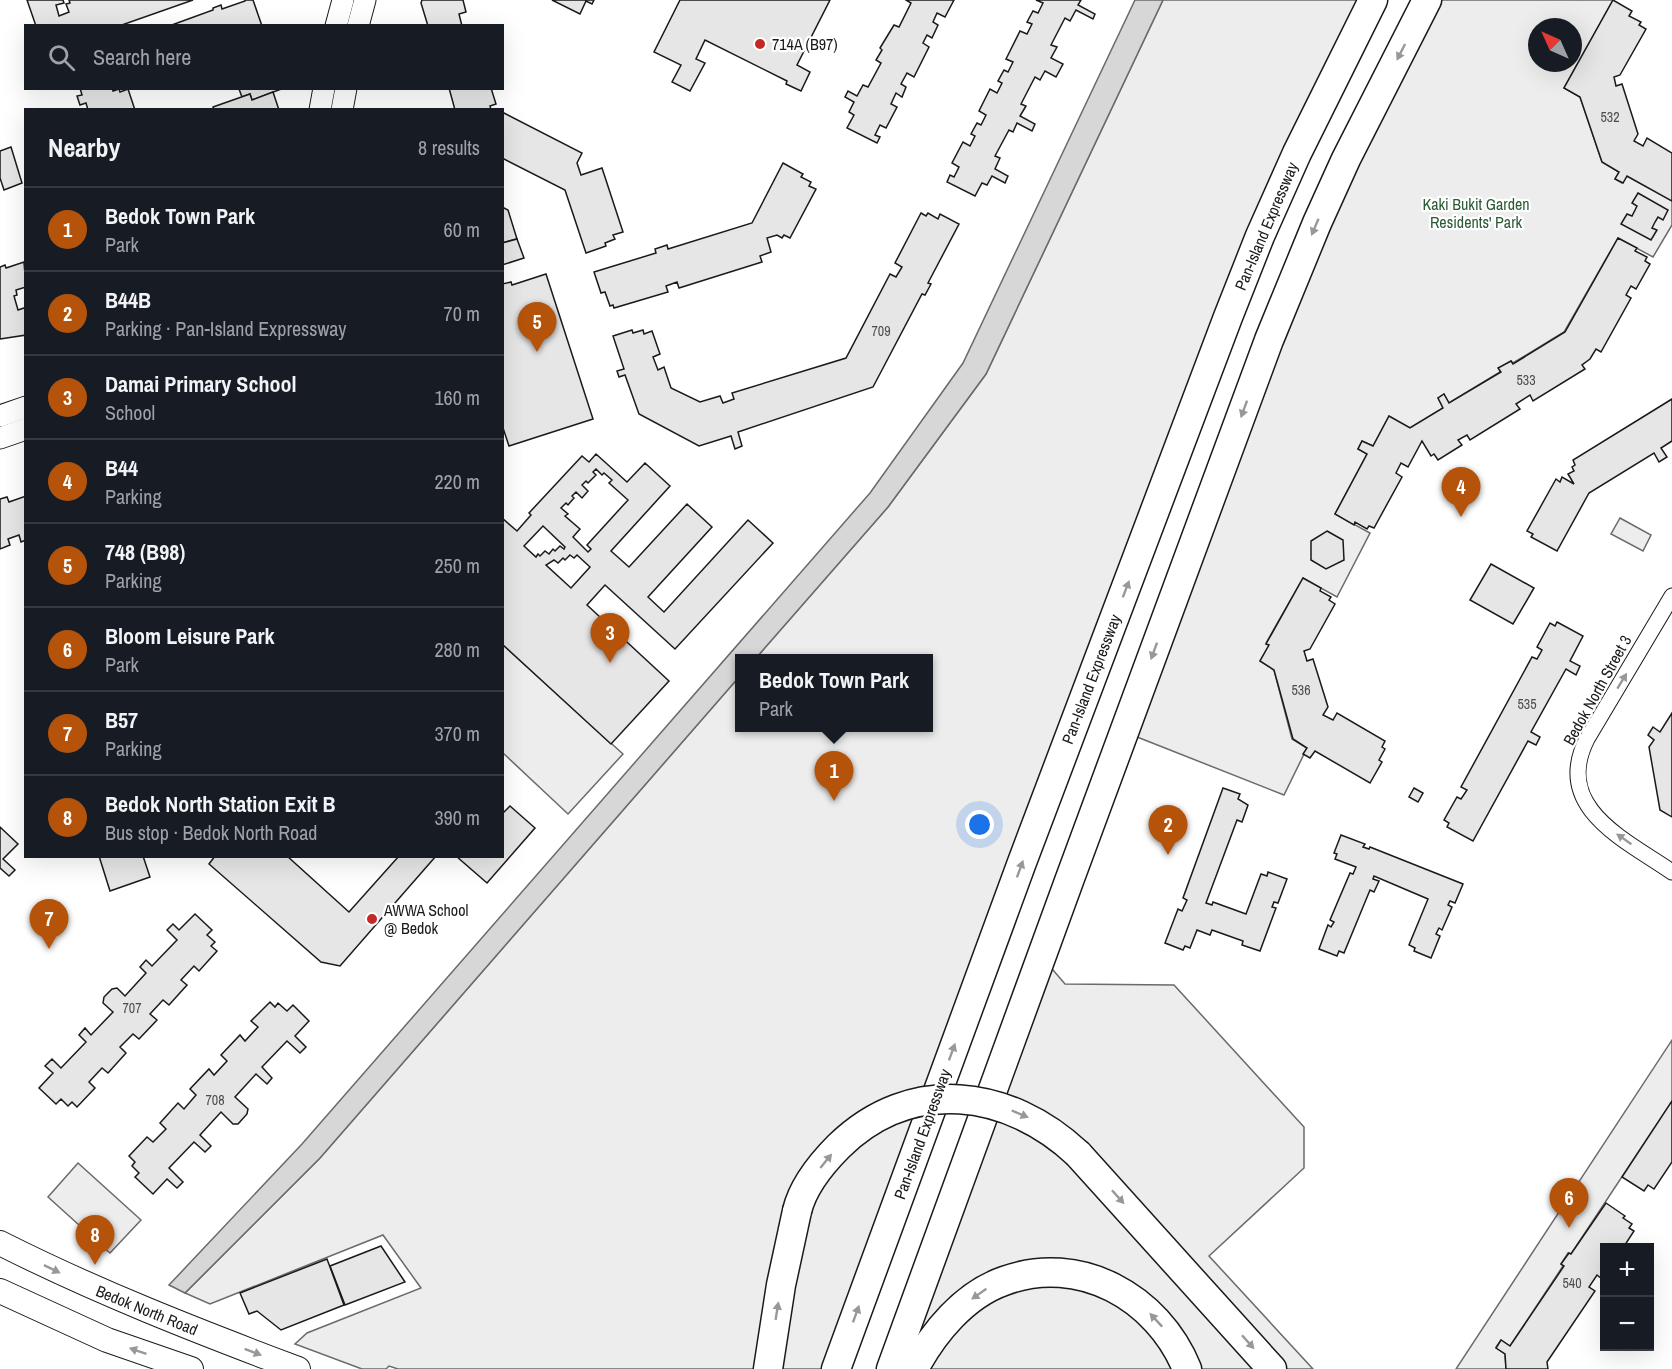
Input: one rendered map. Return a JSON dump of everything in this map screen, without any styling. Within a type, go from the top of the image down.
[{"type":"highway","name":"Pan-Island Expressway","points":[[836,1369],[1017,876],[1236,297],[1297,153],[1373,0]]},
{"type":"highway","points":[[891,1369],[1269,340],[1317,222],[1346,159],[1427,0]]},
{"type":"highway","points":[[768,1369],[797,1211],[816,1173],[830,1155],[853,1133],[878,1118],[895,1110],[926,1101],[962,1099],[987,1102],[1012,1110],[1048,1129],[1078,1154],[1272,1369]]},
{"type":"highway","points":[[914,1369],[929,1343],[948,1320],[984,1291],[1017,1277],[1051,1273],[1087,1276],[1123,1292],[1160,1324],[1177,1348],[1186,1369]]},
{"type":"main road","points":[[337,24],[343,0]]},
{"type":"main road","points":[[359,24],[365,0]]},
{"type":"main road","points":[[320,108],[324,90]]},
{"type":"main road","points":[[342,108],[346,90]]},
{"type":"main road","points":[[0,416],[24,408]]},
{"type":"main road","points":[[0,438],[24,430]]},
{"type":"main road","name":"Bedok North Road","points":[[0,1244],[112,1296],[298,1369]]},
{"type":"main road","points":[[0,1290],[107,1340],[191,1369]]},
{"type":"street","name":"Bedok North Street 3","points":[[1672,596],[1587,739],[1580,759],[1578,775],[1582,795],[1595,817],[1672,872]]},
{"type":"green space","points":[[1163,0],[1361,0],[926,1095],[830,1145],[761,1369],[398,1369],[389,1366],[386,1369],[362,1369],[295,1344],[307,1333],[421,1288],[383,1235],[210,1304],[185,1293],[320,1158],[735,682],[735,732],[933,732],[933,654],[759,654],[888,507],[986,374]]},
{"type":"green space","name":"Kaki Bukit Garden Residents' Park","points":[[1433,0],[1613,0],[1582,56],[1582,18],[1528,18],[1528,72],[1573,72],[1564,88],[1580,97],[1602,162],[1619,172],[1615,179],[1622,183],[1627,176],[1672,201],[1672,225],[1653,257],[1618,238],[1564,332],[1513,363],[1511,361],[1499,368],[1500,372],[1449,403],[1444,394],[1438,398],[1443,408],[1410,428],[1389,416],[1373,446],[1362,441],[1358,449],[1367,454],[1335,514],[1370,533],[1337,597],[1303,578],[1266,643],[1269,645],[1260,661],[1274,670],[1292,739],[1307,748],[1284,795],[1127,733],[1276,341]]},
{"type":"green space","points":[[1620,518],[1651,535],[1643,551],[1611,534]]},
{"type":"green space","points":[[504,646],[623,754],[568,814],[504,754]]},
{"type":"green space","points":[[1041,956],[1065,984],[1174,985],[1304,1127],[1304,1168],[1209,1256],[1313,1369],[891,1369]]},
{"type":"green space","points":[[1672,1040],[1672,1101],[1571,1254],[1568,1253],[1561,1264],[1563,1266],[1510,1346],[1501,1340],[1496,1347],[1505,1354],[1506,1369],[1456,1369]]},
{"type":"green space","points":[[933,1104],[836,1369],[768,1369],[781,1285],[830,1155]]},
{"type":"green space","points":[[78,1163],[141,1220],[110,1253],[48,1197]]},
{"type":"shaded area","points":[[1135,0],[1163,0],[986,374],[888,507],[759,654],[735,654],[735,682],[320,1158],[185,1293],[169,1285],[302,1144],[870,493],[963,363]]},
{"type":"building","points":[[27,0],[63,0],[64,3],[56,5],[59,16],[69,12],[66,4],[70,3],[69,0],[193,0],[125,24],[35,24]]},
{"type":"building","points":[[253,0],[261,24],[174,24],[221,5],[222,9]]},
{"type":"building","points":[[422,0],[463,0],[466,12],[459,14],[462,24],[427,24]]},
{"type":"building","points":[[552,0],[594,0],[592,4],[586,1],[580,14]]},
{"type":"building","name":"714A (B97)","points":[[680,0],[830,0],[797,65],[810,72],[801,91],[786,84],[787,81],[705,40],[696,59],[705,63],[690,91],[672,82],[681,65],[654,52]]},
{"type":"building","points":[[906,0],[954,0],[945,17],[937,13],[933,22],[938,25],[932,38],[927,35],[923,43],[929,47],[914,77],[907,73],[901,84],[906,87],[902,97],[896,93],[891,104],[897,107],[886,128],[880,125],[875,135],[880,137],[877,143],[847,128],[854,115],[849,112],[854,102],[845,97],[848,91],[857,96],[863,85],[868,87],[881,63],[876,60],[882,50],[880,48],[894,25],[899,27],[911,3]]},
{"type":"building","points":[[1036,0],[1081,0],[1078,5],[1095,14],[1093,19],[1076,10],[1070,21],[1065,18],[1051,45],[1057,47],[1051,58],[1063,64],[1056,77],[1045,71],[1040,80],[1035,77],[1021,104],[1026,106],[1020,116],[1035,124],[1032,131],[1017,123],[1013,132],[1009,130],[995,156],[1000,158],[995,169],[1008,176],[1005,183],[992,176],[987,185],[982,183],[975,196],[947,182],[950,175],[954,177],[959,167],[952,163],[963,142],[970,146],[975,136],[971,134],[977,123],[981,125],[986,115],[979,111],[990,89],[997,93],[1002,83],[998,81],[1004,70],[1008,72],[1013,62],[1006,59],[1020,31],[1027,34],[1032,24],[1027,22],[1033,11],[1038,13],[1043,3]]},
{"type":"building","points":[[1613,0],[1632,11],[1629,16],[1641,22],[1639,25],[1646,29],[1620,75],[1614,77],[1616,86],[1622,84],[1638,134],[1634,141],[1643,146],[1647,138],[1672,153],[1672,201],[1627,176],[1623,183],[1615,179],[1619,172],[1602,162],[1580,97],[1564,88],[1573,72],[1582,72],[1582,56]]},
{"type":"building","points":[[81,90],[119,90],[120,92],[128,90],[134,108],[87,108],[86,103],[80,105],[77,96],[82,95]]},
{"type":"building","points":[[239,90],[279,90],[252,100],[250,94],[242,97]]},
{"type":"building","points":[[450,90],[492,90],[496,104],[490,106],[490,108],[454,108]]},
{"type":"building","points":[[273,92],[278,108],[213,107],[250,94],[252,100]]},
{"type":"building","points":[[504,113],[582,153],[577,163],[581,175],[602,168],[623,232],[613,235],[615,239],[605,243],[606,246],[586,253],[565,190],[504,159]]},
{"type":"building","points":[[11,147],[22,183],[4,190],[0,178],[0,151]]},
{"type":"building","points":[[783,163],[803,174],[801,177],[811,182],[809,186],[816,189],[790,238],[777,235],[767,238],[771,252],[760,256],[762,262],[679,288],[677,282],[666,286],[668,292],[614,308],[613,305],[610,306],[605,292],[601,293],[594,272],[656,253],[655,249],[667,245],[668,249],[752,223]]},
{"type":"building","points":[[1638,193],[1668,210],[1663,220],[1658,217],[1655,222],[1652,228],[1657,230],[1651,240],[1621,224],[1627,214],[1632,216],[1637,206],[1632,203]]},
{"type":"building","points":[[504,208],[508,210],[517,239],[504,242]]},
{"type":"building","points":[[921,213],[926,216],[928,213],[938,219],[940,214],[959,224],[928,283],[931,284],[925,295],[922,294],[873,387],[738,432],[742,446],[735,449],[731,436],[699,446],[639,414],[625,375],[619,377],[617,371],[624,369],[613,336],[632,330],[633,333],[643,330],[644,334],[652,331],[660,354],[653,357],[658,370],[664,367],[671,388],[700,402],[720,396],[723,403],[734,399],[732,393],[846,358],[890,274],[896,277],[902,267],[895,263]]},
{"type":"building","points":[[1618,238],[1637,248],[1635,251],[1647,257],[1645,261],[1650,264],[1636,289],[1631,286],[1626,295],[1631,298],[1601,352],[1596,349],[1590,359],[1582,365],[1585,369],[1533,401],[1530,395],[1516,404],[1520,409],[1470,440],[1467,435],[1458,440],[1462,445],[1438,460],[1434,454],[1431,456],[1422,441],[1408,467],[1401,463],[1396,473],[1402,477],[1374,528],[1369,526],[1367,529],[1355,522],[1354,525],[1335,514],[1367,454],[1358,449],[1362,441],[1373,446],[1389,416],[1410,428],[1443,408],[1438,398],[1444,394],[1449,403],[1501,372],[1498,368],[1511,361],[1513,364],[1565,332]]},
{"type":"building","points":[[517,239],[524,258],[504,264],[504,242]]},
{"type":"building","points":[[24,262],[24,288],[16,290],[17,295],[14,296],[18,310],[24,308],[24,335],[0,339],[0,267],[5,265],[6,268]]},
{"type":"building","points":[[546,274],[593,419],[509,446],[504,431],[504,284],[511,282],[512,285]]},
{"type":"building","points":[[1672,399],[1672,441],[1661,448],[1667,457],[1659,462],[1654,453],[1589,493],[1557,551],[1531,537],[1533,534],[1527,531],[1556,479],[1560,482],[1562,477],[1574,484],[1568,474],[1574,471],[1573,460]]},
{"type":"building","points":[[596,454],[627,482],[645,463],[670,486],[611,551],[629,567],[687,504],[712,527],[648,597],[664,612],[748,520],[773,543],[675,649],[605,585],[587,605],[669,681],[611,744],[504,646],[504,520],[517,531],[531,515],[529,513],[582,456],[589,462]],"holes":[[[596,469],[602,475],[604,473],[612,480],[609,483],[628,500],[587,545],[591,549],[588,552],[573,537],[580,529],[565,516],[568,514],[561,508],[566,503],[568,505],[576,492],[582,498],[588,491],[582,485],[586,481],[588,483],[596,475],[593,472]],[[543,526],[565,547],[564,549],[560,546],[555,551],[553,549],[549,554],[545,551],[536,557],[524,546]],[[570,555],[574,558],[577,555],[590,567],[571,588],[546,565],[554,560],[558,563]]]},
{"type":"building","points":[[7,497],[9,502],[24,497],[24,541],[21,542],[19,535],[8,539],[10,545],[0,549],[0,499]]},
{"type":"building","points":[[1327,531],[1343,540],[1344,560],[1326,569],[1311,560],[1311,541]]},
{"type":"building","points":[[1491,564],[1534,588],[1513,624],[1470,600]]},
{"type":"building","points":[[1303,578],[1321,588],[1320,591],[1331,597],[1329,600],[1335,604],[1310,649],[1304,651],[1307,661],[1313,659],[1328,707],[1323,715],[1333,720],[1337,713],[1385,741],[1382,747],[1385,749],[1379,760],[1382,762],[1370,783],[1315,751],[1310,758],[1303,754],[1307,748],[1293,739],[1274,670],[1260,661],[1269,645],[1266,644]]},
{"type":"building","points":[[1557,622],[1583,636],[1570,661],[1580,666],[1576,675],[1566,669],[1531,732],[1540,737],[1536,745],[1528,741],[1473,841],[1447,827],[1449,823],[1444,820],[1457,797],[1461,799],[1467,790],[1461,787],[1532,657],[1537,659],[1542,650],[1537,647],[1550,623],[1555,626]]},
{"type":"building","points":[[1672,713],[1672,817],[1660,810],[1649,747],[1654,740],[1648,735],[1653,727],[1660,732]]},
{"type":"building","points":[[1223,788],[1240,794],[1238,799],[1248,805],[1242,822],[1237,820],[1206,903],[1212,905],[1213,902],[1246,914],[1261,874],[1267,876],[1268,872],[1287,879],[1278,903],[1274,902],[1272,907],[1276,908],[1260,951],[1242,945],[1243,941],[1212,930],[1210,935],[1197,930],[1190,948],[1185,946],[1183,950],[1165,943],[1178,909],[1182,911],[1187,900],[1183,898]]},
{"type":"building","points":[[1414,788],[1423,793],[1418,802],[1409,797]]},
{"type":"building","points":[[510,806],[535,828],[487,883],[458,858],[504,858],[504,812]]},
{"type":"building","points":[[0,827],[18,844],[3,859],[15,870],[9,876],[0,868]]},
{"type":"building","points":[[1341,835],[1365,844],[1363,847],[1369,849],[1370,847],[1463,884],[1455,903],[1450,901],[1448,905],[1452,907],[1442,930],[1439,928],[1436,934],[1440,936],[1431,958],[1414,951],[1415,948],[1409,945],[1428,899],[1374,876],[1373,879],[1379,881],[1374,892],[1370,890],[1344,953],[1339,951],[1337,956],[1319,949],[1328,925],[1331,927],[1334,922],[1330,920],[1350,873],[1353,874],[1356,867],[1335,859],[1337,854],[1334,853]]},
{"type":"building","points":[[100,858],[144,858],[150,877],[110,891]]},
{"type":"building","points":[[214,858],[289,858],[349,912],[397,858],[434,858],[340,966],[321,962],[209,864]]},
{"type":"building","points":[[195,914],[212,930],[207,935],[215,942],[211,946],[217,951],[199,971],[194,966],[181,980],[187,985],[169,1005],[163,1000],[150,1014],[157,1020],[139,1039],[133,1034],[120,1047],[126,1053],[108,1073],[102,1068],[89,1082],[95,1088],[77,1107],[72,1102],[68,1106],[61,1099],[56,1104],[39,1088],[53,1073],[45,1066],[52,1059],[61,1068],[86,1042],[79,1035],[85,1028],[91,1035],[113,1012],[103,1003],[104,997],[112,989],[117,988],[125,996],[146,973],[140,967],[146,960],[152,966],[177,940],[167,930],[173,924],[179,930]]},
{"type":"building","points":[[270,1002],[275,1007],[278,1003],[287,1011],[293,1005],[309,1021],[295,1036],[306,1047],[300,1053],[287,1041],[262,1067],[272,1078],[267,1084],[256,1074],[235,1097],[248,1109],[247,1114],[238,1124],[233,1124],[221,1112],[200,1135],[211,1146],[205,1152],[194,1142],[169,1168],[183,1182],[177,1188],[167,1179],[153,1194],[135,1177],[139,1173],[132,1166],[135,1162],[129,1156],[147,1137],[153,1142],[166,1129],[160,1123],[178,1103],[184,1109],[196,1095],[190,1089],[209,1069],[214,1075],[227,1061],[221,1055],[240,1035],[245,1041],[258,1027],[251,1021]]},
{"type":"building","points":[[1672,1101],[1672,1162],[1654,1189],[1648,1185],[1644,1191],[1622,1177]]},
{"type":"building","points":[[1606,1203],[1625,1216],[1623,1218],[1632,1224],[1629,1228],[1634,1231],[1626,1243],[1600,1243],[1600,1277],[1597,1275],[1589,1287],[1595,1291],[1547,1362],[1548,1369],[1506,1369],[1505,1354],[1496,1348],[1501,1340],[1510,1346],[1564,1266],[1561,1264],[1569,1253],[1571,1254]]},
{"type":"building","points":[[381,1246],[405,1282],[345,1305],[330,1266]]},
{"type":"building","points":[[327,1259],[344,1305],[281,1330],[257,1311],[249,1314],[240,1293]]},
{"type":"place","name":"714A (B97)","points":[[760,44]]},
{"type":"place","name":"748 (B98)","points":[[537,352]]},
{"type":"place","name":"B44","points":[[1461,517]]},
{"type":"place","name":"Damai Primary School","points":[[610,663]]},
{"type":"place","name":"Bedok Town Park","points":[[834,801]]},
{"type":"place","name":"B44B","points":[[1168,855]]},
{"type":"place","name":"AWWA School @ Bedok","points":[[372,919]]},
{"type":"place","name":"B57","points":[[49,949]]},
{"type":"place","name":"Bloom Leisure Park","points":[[1569,1228]]},
{"type":"place","name":"Bedok North Station Exit B","points":[[95,1265]]}]
